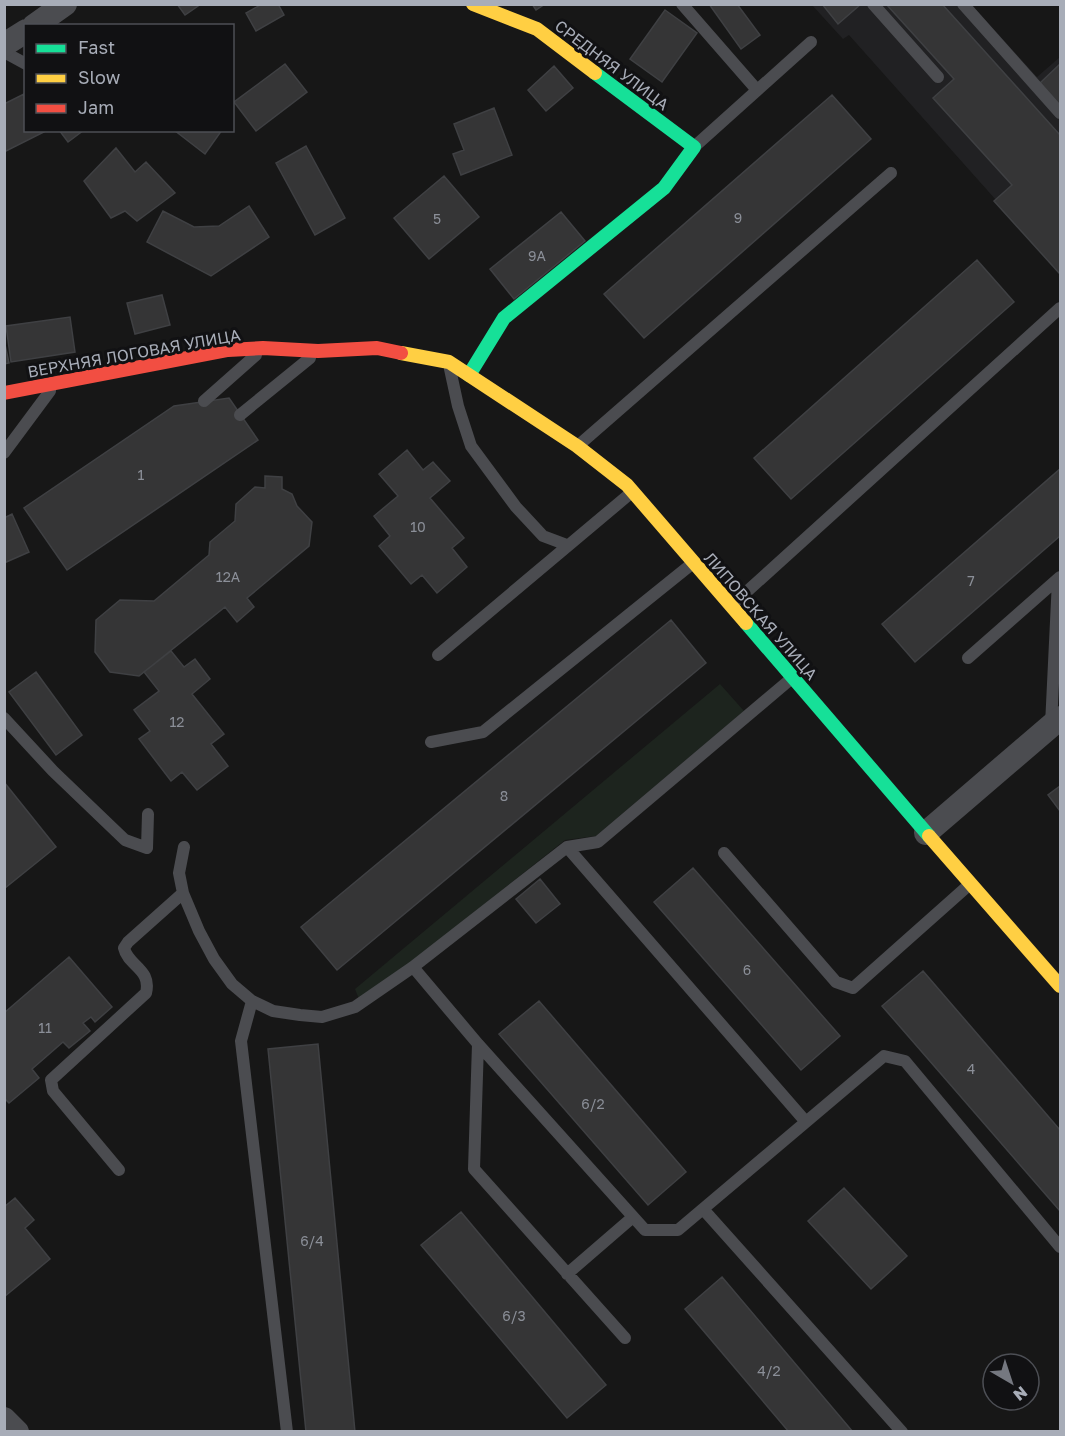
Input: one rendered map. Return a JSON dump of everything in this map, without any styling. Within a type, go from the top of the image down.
[{"type":"street","points":[[37,24],[65,4]]},
{"type":"street","name":"СРЕДНЯЯ УЛИЦА","points":[[473,4],[537,29],[693,147]]},
{"type":"street","points":[[4,45],[24,32]]},
{"type":"street","points":[[469,375],[504,318],[664,188],[693,147]]},
{"type":"street","name":"ВЕРХНЯЯ ЛОГОВАЯ УЛИЦА","points":[[4,393],[228,350],[264,348],[318,351],[377,348]]},
{"type":"street","name":"ЛИПОВСКАЯ УЛИЦА","points":[[377,348],[449,362],[577,446],[627,485],[926,833],[1059,980]]},
{"type":"street","points":[[926,833],[1056,722]]},
{"type":"street","points":[[4,1419],[17,1431]]},
{"type":"lane","points":[[682,4],[757,90]]},
{"type":"lane","points":[[873,4],[938,77]]},
{"type":"lane","points":[[963,4],[1060,113]]},
{"type":"lane","points":[[693,147],[811,42]]},
{"type":"lane","points":[[4,52],[24,63]]},
{"type":"lane","points":[[577,446],[891,173]]},
{"type":"lane","points":[[731,606],[1060,308]]},
{"type":"lane","points":[[204,401],[264,348]]},
{"type":"lane","points":[[240,415],[318,351]]},
{"type":"lane","points":[[449,362],[458,406],[471,446],[516,507],[543,536],[567,545]]},
{"type":"lane","points":[[4,453],[55,383]]},
{"type":"lane","points":[[438,656],[632,491]]},
{"type":"lane","points":[[431,742],[483,732],[694,562]]},
{"type":"lane","points":[[968,658],[1059,578]]},
{"type":"lane","points":[[1056,722],[1059,578]]},
{"type":"lane","points":[[184,847],[179,873],[183,893],[214,959],[232,984],[252,1001],[273,1011],[322,1017],[355,1007],[413,967],[567,847],[598,842],[793,678]]},
{"type":"lane","points":[[4,718],[52,771],[125,840],[147,848],[148,814]]},
{"type":"lane","points":[[567,847],[806,1122]]},
{"type":"lane","points":[[724,853],[836,982],[853,988],[971,884]]},
{"type":"lane","points":[[119,1170],[53,1091],[51,1080],[146,993],[148,985],[143,973],[124,952],[124,948],[183,893]]},
{"type":"lane","points":[[413,967],[478,1044],[645,1230],[678,1230],[884,1056],[905,1061],[1060,1246]]},
{"type":"lane","points":[[252,1001],[242,1041],[287,1431]]},
{"type":"lane","points":[[478,1044],[474,1169],[625,1338]]},
{"type":"lane","points":[[703,1209],[903,1431]]},
{"type":"lane","points":[[567,1274],[633,1217]]},
{"type":"shaded area","points":[[812,5],[972,5],[1037,77],[1060,57],[1060,272],[849,35],[843,39]]},
{"type":"shaded area","points":[[720,684],[744,711],[596,836],[565,840],[410,963],[359,999],[355,989]]},
{"type":"building","points":[[177,4],[201,4],[185,15]]},
{"type":"building","points":[[262,4],[278,4],[284,15],[256,31],[246,13]]},
{"type":"building","points":[[532,4],[545,4],[536,10]]},
{"type":"building","points":[[709,4],[737,4],[760,35],[741,49]]},
{"type":"building","points":[[822,4],[861,4],[838,24]]},
{"type":"building","points":[[886,4],[942,4],[1060,135],[1060,274],[994,201],[1012,185],[933,98],[954,79]]},
{"type":"building","points":[[665,10],[697,33],[662,82],[630,59]]},
{"type":"building","points":[[285,64],[307,92],[256,131],[234,102]]},
{"type":"building","points":[[1060,64],[1060,107],[1040,83]]},
{"type":"building","points":[[554,66],[573,88],[546,111],[528,90]]},
{"type":"building","points":[[24,94],[24,132],[44,132],[4,152],[4,104]]},
{"type":"building","points":[[832,95],[871,139],[644,338],[604,294]]},
{"type":"building","points":[[494,108],[512,155],[461,175],[453,154],[464,150],[454,124]]},
{"type":"building","points":[[60,132],[81,132],[68,142]]},
{"type":"building","points":[[177,132],[221,132],[205,154]]},
{"type":"building","points":[[306,146],[345,218],[315,235],[276,163]]},
{"type":"building","points":[[116,148],[135,172],[146,162],[175,193],[137,221],[125,211],[111,218],[84,181]]},
{"type":"building","points":[[444,176],[479,217],[429,259],[394,218]]},
{"type":"building","points":[[249,206],[269,237],[211,276],[147,242],[163,211],[194,227],[219,226]]},
{"type":"building","points":[[561,212],[585,241],[514,299],[490,269]]},
{"type":"building","points":[[977,260],[1014,302],[791,499],[754,458]]},
{"type":"building","points":[[162,295],[170,325],[135,334],[127,303]]},
{"type":"building","points":[[70,317],[75,352],[11,362],[6,326]]},
{"type":"building","points":[[4,340],[9,363],[4,364]]},
{"type":"building","points":[[229,398],[258,440],[67,570],[24,508],[174,406]]},
{"type":"building","points":[[407,450],[423,470],[433,462],[450,481],[430,498],[464,538],[452,548],[467,567],[437,593],[422,575],[411,584],[379,546],[390,536],[374,516],[398,496],[379,474]]},
{"type":"building","points":[[1060,469],[1060,536],[915,662],[882,624]]},
{"type":"building","points":[[265,476],[282,477],[282,489],[292,494],[297,506],[312,522],[309,546],[247,598],[254,607],[237,622],[225,607],[139,676],[110,672],[95,652],[96,620],[120,600],[154,601],[209,555],[210,542],[235,521],[236,504],[255,487],[265,488]]},
{"type":"building","points":[[12,514],[29,552],[4,563],[4,518]]},
{"type":"building","points":[[671,620],[706,663],[337,970],[301,927]]},
{"type":"building","points":[[171,651],[184,667],[195,659],[210,679],[192,694],[224,734],[211,744],[228,766],[197,790],[182,772],[171,781],[139,739],[150,731],[134,710],[159,691],[144,672]]},
{"type":"building","points":[[36,672],[82,735],[56,755],[9,692]]},
{"type":"building","points":[[4,782],[56,847],[5,888],[4,887]]},
{"type":"building","points":[[1060,786],[1060,811],[1048,795]]},
{"type":"building","points":[[693,868],[840,1036],[801,1070],[654,902]]},
{"type":"building","points":[[540,879],[560,904],[536,923],[516,899]]},
{"type":"building","points":[[69,957],[112,1007],[95,1022],[91,1017],[83,1023],[90,1031],[69,1048],[63,1042],[32,1069],[39,1078],[9,1103],[4,1098],[4,1013]]},
{"type":"building","points":[[923,971],[1060,1130],[1060,1211],[882,1006]]},
{"type":"building","points":[[539,1001],[686,1172],[648,1205],[499,1034]]},
{"type":"building","points":[[318,1044],[355,1432],[306,1432],[268,1049]]},
{"type":"building","points":[[844,1188],[907,1256],[871,1289],[808,1221]]},
{"type":"building","points":[[15,1198],[34,1220],[25,1228],[50,1259],[4,1297],[4,1207]]},
{"type":"building","points":[[461,1212],[606,1385],[567,1418],[421,1245]]},
{"type":"building","points":[[722,1277],[853,1432],[789,1432],[685,1309]]},
{"type":"traffic: fast","points":[[469,375],[504,318],[664,188],[694,147],[595,73]]},
{"type":"traffic: fast","points":[[746,623],[929,836]]},
{"type":"traffic: slow","points":[[473,4],[537,29],[595,73]]},
{"type":"traffic: slow","points":[[401,353],[449,362],[577,446],[627,485],[746,623]]},
{"type":"traffic: slow","points":[[929,836],[1060,986]]},
{"type":"traffic: jam","points":[[4,393],[228,350],[263,348],[318,351],[377,348],[401,353]]}]
